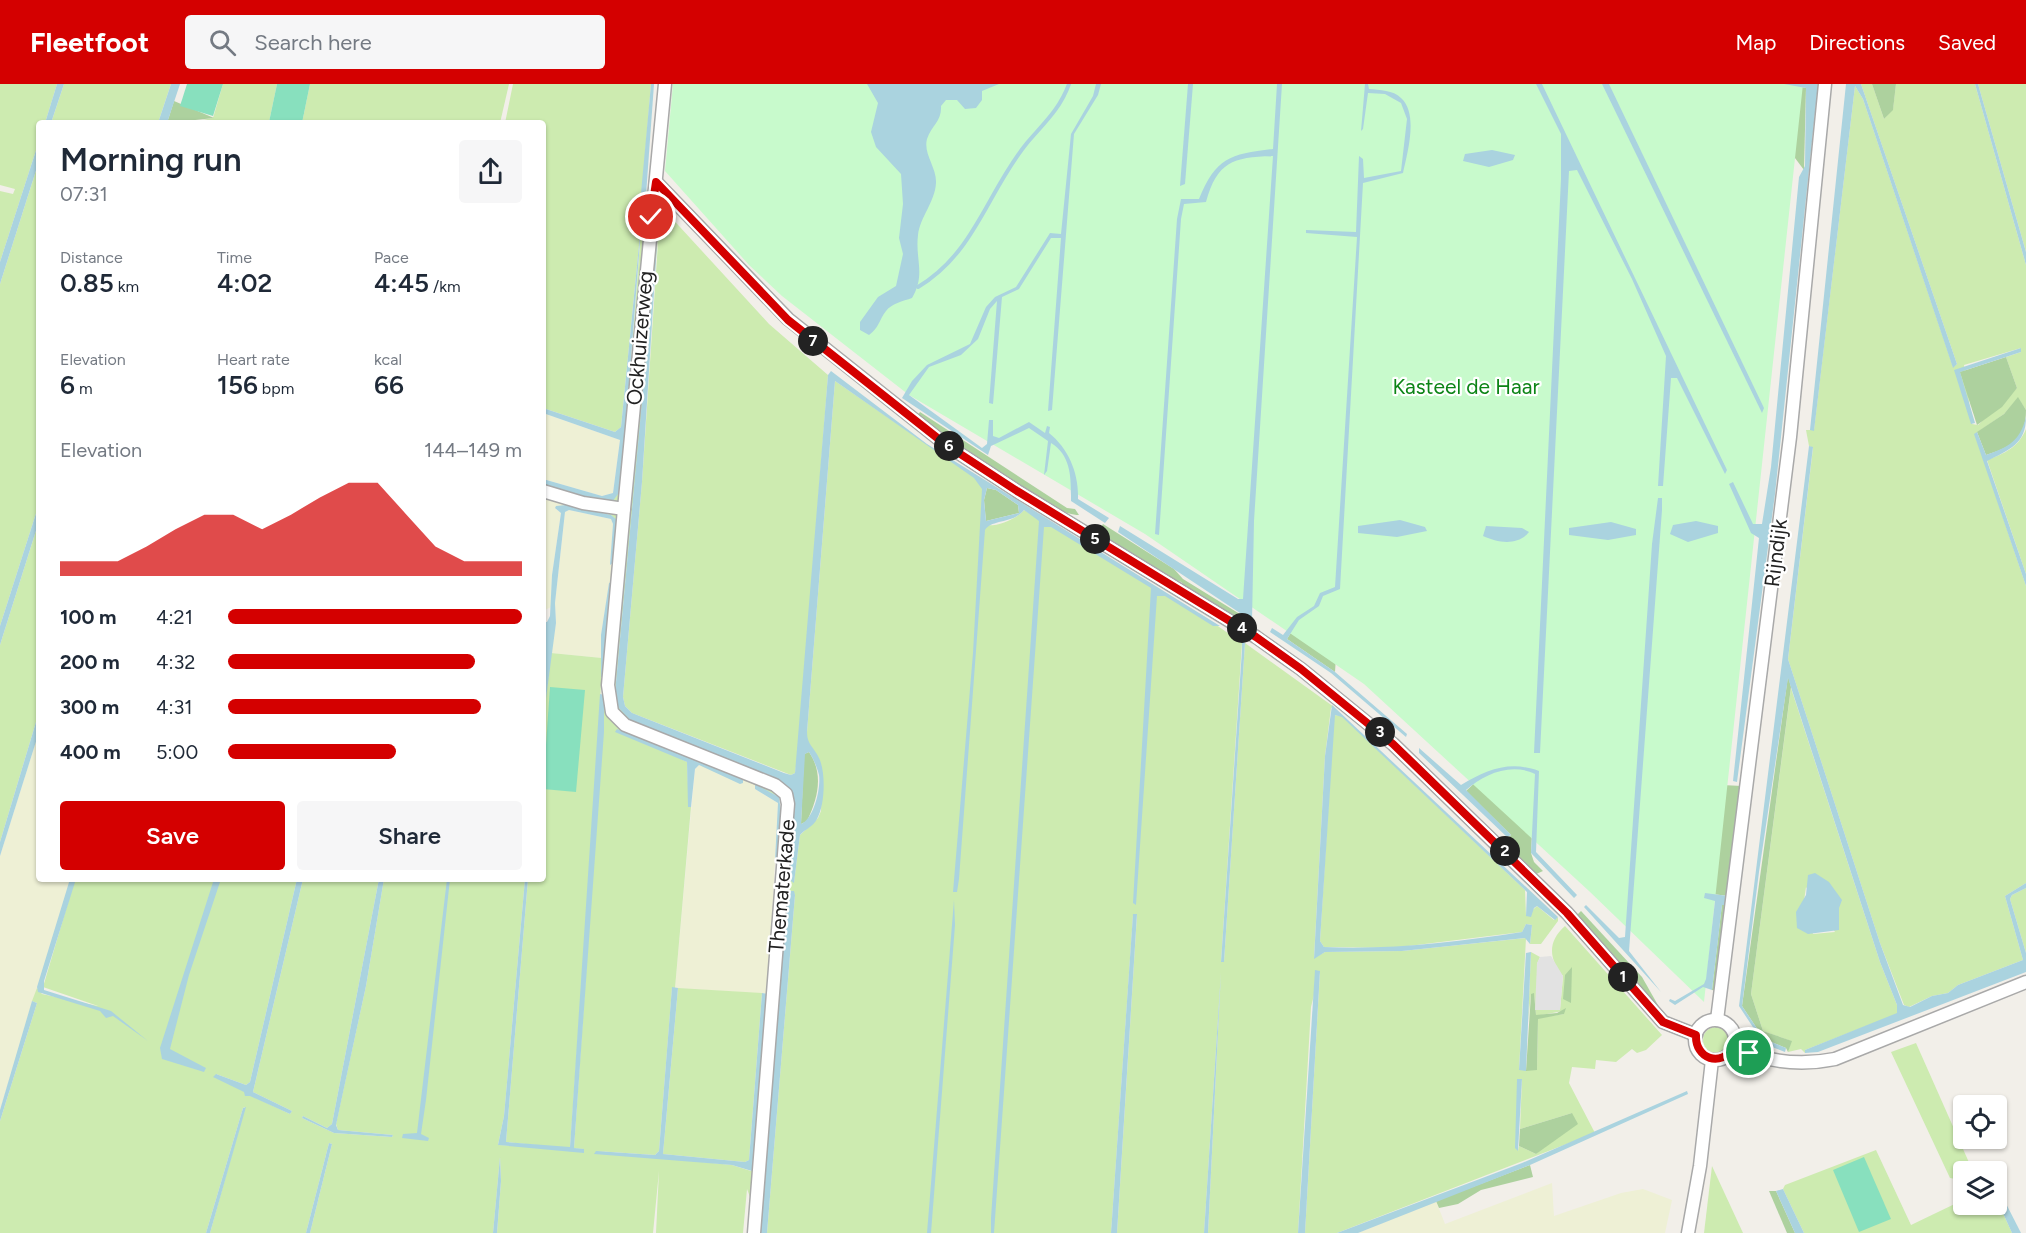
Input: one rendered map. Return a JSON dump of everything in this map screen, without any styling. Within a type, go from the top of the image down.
[{"type":"street","name":"Ockhuizerweg","points":[[624,509],[665,84]]},
{"type":"street","name":"Rijndijk","points":[[1717,1020],[1789,449],[1825,84]]},
{"type":"street","points":[[656,182],[788,320],[945,444],[1026,497],[1256,637],[1301,669],[1393,744],[1567,913],[1663,1022],[1696,1035]]},
{"type":"street","points":[[546,492],[584,503],[624,509]]},
{"type":"street","name":"Thematerkade","points":[[624,509],[608,685],[612,712],[625,725],[782,789],[788,804],[754,1233]]},
{"type":"street","points":[[1734,1047],[1791,1063],[1815,1063],[1835,1059],[2026,982]]},
{"type":"street","points":[[1717,1020],[1732,1030],[1734,1047],[1721,1059],[1712,1060],[1701,1054],[1696,1044],[1696,1035],[1700,1026],[1717,1020]]},
{"type":"street","points":[[1688,1233],[1707,1117],[1712,1060]]},
{"type":"green space","points":[[0,84],[57,84],[46,120],[36,120],[36,150],[0,262],[0,191],[13,194],[15,189],[0,185]]},
{"type":"green space","points":[[64,84],[171,84],[159,120],[52,120]]},
{"type":"green space","points":[[187,84],[223,84],[213,116],[180,106]]},
{"type":"green space","points":[[223,84],[277,84],[269,120],[203,120],[213,118]]},
{"type":"green space","points":[[277,84],[310,84],[303,120],[269,120]]},
{"type":"green space","points":[[310,84],[509,84],[501,120],[303,120]]},
{"type":"green space","points":[[513,84],[651,84],[641,204],[644,203],[646,190],[769,324],[828,375],[799,746],[795,773],[791,775],[632,713],[625,706],[623,697],[642,482],[659,228],[615,693],[617,706],[781,784],[794,882],[800,835],[818,818],[821,811],[822,769],[807,743],[807,732],[835,381],[983,483],[982,524],[992,525],[1004,522],[1016,517],[1024,510],[1205,617],[1242,643],[1221,962],[1224,962],[1245,643],[1334,707],[1331,708],[1325,756],[1314,958],[1325,952],[1402,951],[1526,938],[1519,1070],[1537,1070],[1538,1018],[1564,1014],[1563,1011],[1536,1016],[1534,994],[1531,994],[1528,1022],[1531,952],[1540,957],[1537,964],[1560,1010],[1563,976],[1558,970],[1552,951],[1555,938],[1565,926],[1662,1035],[1646,1050],[1637,1053],[1632,1049],[1616,1062],[1596,1060],[1595,1069],[1572,1067],[1569,1083],[1595,1133],[1337,1233],[1305,1233],[1320,971],[1311,1007],[1298,1233],[1208,1233],[1221,972],[1204,1233],[1117,1233],[1137,915],[1133,915],[1111,1233],[767,1233],[795,895],[793,891],[785,891],[760,1233],[747,1233],[750,1197],[747,1189],[743,1233],[656,1233],[659,1171],[653,1233],[497,1233],[501,1181],[500,1157],[493,1233],[310,1233],[332,1144],[329,1143],[306,1233],[210,1233],[245,1107],[206,1233],[0,1233],[0,1121],[37,1003],[32,1001],[37,988],[42,994],[98,1006],[43,987],[74,882],[296,882],[250,1082],[246,1085],[216,1074],[250,1095],[290,1114],[292,1111],[253,1092],[302,882],[378,882],[332,1124],[327,1128],[303,1116],[302,1118],[334,1133],[392,1137],[393,1135],[338,1130],[336,1124],[366,986],[383,882],[525,882],[504,1116],[498,1145],[584,1149],[574,1148],[617,521],[611,515],[546,499],[546,486],[612,502],[625,446],[642,215],[621,427],[615,432],[546,409],[546,120],[506,120]],"holes":[[[623,730],[743,779],[779,797],[782,807],[768,994],[751,1171],[732,1165],[596,1151],[655,1155],[659,1151],[672,988],[675,988],[691,807],[689,807],[687,762]],[[1517,1079],[1522,1079],[1520,1129],[1572,1113],[1536,1154],[1519,1146],[1518,1151]]]},
{"type":"green space","name":"Kasteel de Haar","points":[[673,84],[1803,84],[1704,1002],[1589,891],[1364,684],[1145,534],[909,395],[782,296],[749,265],[665,171]]},
{"type":"green space","points":[[1784,84],[1806,88],[1804,170],[1792,154]]},
{"type":"green space","points":[[1861,84],[1872,84],[1884,119],[1893,109],[1896,84],[1975,84],[2026,265],[2026,410],[2018,398],[2004,414],[1975,434],[2026,586],[2026,883],[2005,896],[2023,960],[1958,985],[1948,993],[1932,996],[1909,1007],[1904,1005],[1880,943],[1788,659],[1813,448],[1809,446],[1806,430],[1814,430],[1855,86],[1863,99],[1953,367],[1957,364]],"holes":[[[2021,348],[2021,352],[2006,357],[2017,388],[1978,425],[1972,424],[1964,365]]]},
{"type":"green space","points":[[1872,84],[1896,84],[1893,110],[1884,119]]},
{"type":"green space","points":[[1978,84],[2026,84],[2026,252]]},
{"type":"green space","points":[[174,101],[214,118],[195,120],[168,120]]},
{"type":"green space","points":[[36,170],[36,513],[0,626],[0,284]]},
{"type":"green space","points":[[2006,357],[2017,388],[2002,407],[1977,425],[1960,372]]},
{"type":"green space","points":[[2018,397],[2026,410],[2020,435],[2010,445],[1986,455],[1977,432],[2004,414]]},
{"type":"green space","points":[[920,412],[1067,508],[1075,509],[1079,515],[1064,512],[1046,504],[1001,477],[925,423],[917,416]]},
{"type":"green space","points":[[546,414],[620,440],[613,493],[602,496],[546,480]]},
{"type":"green space","points":[[2026,429],[2026,574],[1987,460],[2015,445]]},
{"type":"green space","points":[[987,488],[996,490],[1018,505],[1019,513],[986,521],[984,500]]},
{"type":"green space","points":[[546,499],[566,505],[556,509],[561,513],[552,575],[551,607],[546,610]]},
{"type":"green space","points":[[569,510],[611,519],[613,524],[610,564],[612,565],[612,582],[609,584],[601,635],[602,658],[551,653],[556,623],[555,603],[565,512]]},
{"type":"green space","points":[[1103,524],[1174,569],[1183,579],[1256,624],[1254,632],[1193,594],[1181,582],[1166,576],[1097,532]]},
{"type":"green space","points":[[36,531],[36,722],[0,842],[0,645]]},
{"type":"green space","points":[[1340,589],[1335,672],[1287,639],[1299,620]]},
{"type":"green space","points":[[551,653],[602,658],[598,755],[570,1148],[506,1142],[528,882],[546,882],[546,696]]},
{"type":"green space","points":[[1788,676],[1791,687],[1751,994],[1763,1031],[1792,1041],[1788,1052],[1786,1048],[1764,1039],[1742,1006]]},
{"type":"green space","points":[[550,687],[585,690],[576,792],[546,789]]},
{"type":"green space","points":[[1791,688],[1880,962],[1897,1005],[1897,1014],[1805,1050],[1805,1053],[1801,1049],[1788,1052],[1791,1041],[1763,1031],[1751,994]],"holes":[[[1806,887],[1835,932],[1813,934],[1804,901]]]},
{"type":"green space","points":[[1334,715],[1342,716],[1525,890],[1526,916],[1537,906],[1554,920],[1558,917],[1558,921],[1541,944],[1530,944],[1532,925],[1526,924],[1522,932],[1392,948],[1324,947],[1320,941]]},
{"type":"green space","points":[[36,742],[36,882],[70,882],[0,1110],[0,856]]},
{"type":"green space","points":[[809,752],[817,769],[818,786],[807,821],[801,824],[804,754]]},
{"type":"green space","points":[[699,765],[755,784],[755,789],[778,803],[768,994],[675,988],[695,769]]},
{"type":"green space","points":[[1535,774],[1531,853],[1534,862],[1543,871],[1534,875],[1501,843],[1511,835],[1466,791],[1482,776]]},
{"type":"green space","points":[[1722,785],[1742,786],[1728,896],[1705,893]]},
{"type":"green space","points":[[2026,888],[2026,953],[2010,899],[2012,895]]},
{"type":"green space","points":[[1722,904],[1726,905],[1717,991],[1712,990]]},
{"type":"green space","points":[[1581,911],[1642,977],[1663,1014],[1575,917]]},
{"type":"green space","points":[[1572,967],[1571,1003],[1563,999],[1565,975]]},
{"type":"green space","points":[[678,988],[762,993],[749,1160],[745,1162],[663,1154]]},
{"type":"green space","points":[[1534,993],[1536,1015],[1557,1013],[1566,1008],[1564,1014],[1538,1019],[1537,1070],[1526,1071],[1531,994]]},
{"type":"green space","points":[[1716,1027],[1725,1031],[1729,1040],[1725,1049],[1716,1053],[1707,1049],[1703,1040],[1707,1031]]},
{"type":"green space","points":[[1916,1043],[1953,1126],[1953,1149],[1963,1149],[1968,1161],[1953,1161],[1953,1179],[1950,1178],[1891,1052]]},
{"type":"green space","points":[[1572,1113],[1578,1124],[1536,1154],[1519,1146],[1520,1129]]},
{"type":"green space","points":[[1876,1150],[1911,1225],[1953,1205],[1953,1215],[2004,1215],[2012,1233],[1804,1233],[1783,1189],[1785,1185]]},
{"type":"green space","points":[[1864,1157],[1891,1219],[1859,1232],[1833,1170]]},
{"type":"green space","points":[[1530,1165],[1533,1177],[1481,1190],[1458,1204],[1439,1208],[1436,1201]]},
{"type":"green space","points":[[1712,1166],[1743,1233],[1704,1233]]},
{"type":"green space","points":[[1552,1183],[1554,1216],[1621,1193],[1643,1189],[1672,1200],[1665,1233],[1358,1233],[1436,1201],[1445,1224]]},
{"type":"green space","points":[[1769,1191],[1776,1191],[1795,1233],[1787,1233]]},
{"type":"shaded area","points":[[1551,956],[1563,976],[1560,1010],[1535,1010],[1537,963],[1540,957]]},
{"type":"water","points":[[57,84],[64,84],[52,120],[46,120]]},
{"type":"water","points":[[171,84],[180,84],[168,120],[159,120]]},
{"type":"water","points":[[651,84],[654,84],[646,195],[644,203],[640,204]]},
{"type":"water","points":[[867,84],[999,84],[982,91],[982,100],[976,108],[965,109],[957,100],[946,100],[941,106],[938,119],[926,145],[936,183],[933,197],[919,228],[917,244],[919,274],[916,289],[912,298],[888,309],[875,330],[869,335],[860,330],[860,322],[878,297],[896,286],[903,254],[899,238],[903,204],[901,174],[876,147],[871,132],[878,103]]},
{"type":"water","points":[[1096,84],[1101,84],[1098,95],[1074,134],[1052,410],[1048,411],[1061,238],[1051,238],[1019,289],[1002,297],[993,404],[989,403],[997,301],[990,309],[978,339],[961,355],[929,367],[909,395],[982,448],[987,444],[989,420],[993,420],[993,436],[999,438],[1029,422],[1045,433],[1047,426],[1050,427],[1049,433],[1067,454],[1075,471],[1078,499],[1109,518],[1105,523],[1071,501],[1067,461],[1058,448],[1051,443],[1047,471],[1044,475],[1048,441],[1029,428],[991,446],[988,455],[902,398],[912,381],[927,365],[970,344],[986,307],[995,297],[1016,287],[1050,233],[1061,234],[1071,134],[1093,96]]},
{"type":"water","points":[[1188,84],[1193,84],[1185,184],[1180,186]]},
{"type":"water","points":[[1277,84],[1282,84],[1254,521],[1252,621],[1118,532],[1120,526],[1238,599],[1243,599],[1273,156],[1247,158],[1229,164],[1215,178],[1206,202],[1184,204],[1181,219],[1159,535],[1155,534],[1177,219],[1181,199],[1199,199],[1205,185],[1226,160],[1246,153],[1273,149]]},
{"type":"water","points":[[1365,84],[1368,84],[1369,89],[1394,93],[1401,98],[1406,105],[1411,124],[1409,145],[1403,173],[1363,183],[1340,589],[1323,596],[1319,606],[1299,620],[1287,639],[1335,672],[1407,734],[1406,737],[1331,673],[1270,632],[1272,628],[1283,635],[1297,617],[1314,606],[1320,593],[1335,587],[1357,237],[1306,233],[1306,230],[1356,232],[1359,156],[1363,159],[1364,178],[1401,171],[1407,119],[1401,103],[1385,94],[1368,93],[1361,131]]},
{"type":"water","points":[[1536,84],[1542,84],[1727,470],[1725,474],[1677,378],[1671,378],[1663,486],[1658,486],[1666,356],[1632,279],[1577,170],[1569,171],[1540,753],[1534,753],[1561,179],[1561,134]]},
{"type":"water","points":[[1602,84],[1609,84],[1764,408],[1762,413]]},
{"type":"water","points":[[1784,84],[1818,84],[1775,494],[1737,782],[1733,781],[1759,538],[1751,533],[1729,484],[1733,482],[1753,524],[1762,524],[1771,467],[1799,177],[1805,166],[1806,88]]},
{"type":"water","points":[[1846,84],[1861,84],[1957,364],[1953,368],[1863,99],[1855,86],[1814,431],[1810,430]]},
{"type":"water","points":[[1975,84],[1978,84],[2026,252],[2026,265]]},
{"type":"water","points":[[36,150],[36,170],[0,284],[0,262]]},
{"type":"water","points":[[1492,150],[1515,155],[1513,160],[1489,167],[1463,161],[1465,154]]},
{"type":"water","points":[[642,215],[621,490],[612,502],[587,499],[546,486],[546,480],[602,496],[613,493],[620,440],[546,414],[546,409],[615,432],[621,427]]},
{"type":"water","points":[[658,228],[642,482],[623,697],[625,706],[632,713],[784,773],[791,775],[795,773],[828,375],[831,371],[927,444],[1220,626],[1213,626],[1165,596],[1157,596],[1136,905],[1133,903],[1151,588],[1051,527],[1044,527],[994,1233],[991,1233],[991,1218],[1039,521],[1024,510],[1014,517],[992,524],[985,530],[957,892],[953,892],[973,653],[982,489],[974,478],[835,381],[807,732],[809,743],[821,764],[824,780],[823,797],[817,819],[800,835],[794,883],[788,879],[794,803],[789,789],[634,724],[617,706],[615,693]],"holes":[[[987,488],[996,490],[1018,505],[1019,513],[986,521],[984,500]],[[809,752],[818,772],[819,787],[813,810],[806,821],[801,824],[805,754]]]},
{"type":"water","points":[[2021,348],[2021,352],[1960,372],[1975,423],[1971,424],[1954,370]]},
{"type":"water","points":[[2026,417],[2023,434],[2015,445],[1987,461],[2026,574],[2026,586],[1974,434],[1977,432],[1986,455],[2012,442],[2024,425]]},
{"type":"water","points":[[1809,446],[1813,447],[1788,659],[1880,943],[1903,1005],[1910,1007],[1932,996],[1948,993],[1958,985],[2023,960],[2005,896],[2026,883],[2026,888],[2012,895],[2010,899],[2026,953],[2026,972],[1818,1052],[1805,1053],[1805,1050],[1897,1013],[1897,1005],[1880,962],[1788,678],[1742,1006],[1764,1039],[1786,1048],[1785,1052],[1764,1044],[1739,1006]]},
{"type":"water","points":[[1658,498],[1662,498],[1662,510],[1629,951],[1661,992],[1584,907],[1586,905],[1619,938],[1625,937],[1652,544]]},
{"type":"water","points":[[566,505],[611,515],[617,520],[614,562],[610,565],[613,524],[611,519],[569,510],[565,512],[555,603],[556,623],[546,698],[546,622],[550,616],[552,575],[561,513],[555,508]]},
{"type":"water","points":[[36,513],[36,531],[0,645],[0,626]]},
{"type":"water","points":[[1400,520],[1425,527],[1427,531],[1397,537],[1358,533],[1358,526]]},
{"type":"water","points":[[1696,521],[1718,526],[1718,533],[1688,542],[1670,534],[1673,525]]},
{"type":"water","points":[[1611,522],[1636,529],[1636,535],[1608,540],[1569,535],[1569,528]]},
{"type":"water","points":[[1486,526],[1522,528],[1529,532],[1519,540],[1501,542],[1483,536]]},
{"type":"water","points":[[612,582],[604,677],[601,677],[601,635],[609,583]]},
{"type":"water","points":[[1234,632],[1245,643],[1224,962],[1221,962],[1242,650],[1242,643],[1233,636]]},
{"type":"water","points":[[600,694],[604,695],[604,732],[574,1148],[584,1149],[584,1153],[498,1145],[504,1116],[525,882],[528,882],[506,1142],[570,1147]]},
{"type":"water","points":[[1332,705],[1558,917],[1555,920],[1537,906],[1531,917],[1526,916],[1527,892],[1342,717],[1335,715],[1320,941],[1324,947],[1399,946],[1448,942],[1522,932],[1526,924],[1532,925],[1530,944],[1525,938],[1402,951],[1325,952],[1314,959],[1325,756]]},
{"type":"water","points":[[36,722],[36,742],[0,856],[0,842]]},
{"type":"water","points":[[617,729],[743,779],[743,783],[740,784],[699,765],[695,769],[691,807],[688,807],[687,762],[615,732]]},
{"type":"water","points":[[1419,748],[1461,785],[1498,768],[1518,766],[1539,771],[1536,852],[1577,895],[1574,898],[1531,853],[1535,774],[1517,769],[1498,772],[1481,779],[1466,790],[1511,835],[1507,837],[1419,753]]},
{"type":"water","points":[[755,784],[779,797],[782,819],[775,860],[778,803],[755,789]]},
{"type":"water","points":[[1815,873],[1829,882],[1842,900],[1839,908],[1839,930],[1808,934],[1797,928],[1796,912],[1806,895],[1808,875]]},
{"type":"water","points":[[69,882],[75,882],[44,981],[44,990],[111,1011],[148,1041],[113,1016],[106,1018],[100,1011],[38,992],[37,987]]},
{"type":"water","points":[[213,882],[220,882],[189,975],[170,1049],[206,1068],[204,1072],[162,1059],[160,1048]]},
{"type":"water","points":[[296,882],[302,882],[253,1092],[292,1111],[290,1114],[250,1096],[245,1096],[244,1092],[213,1077],[216,1074],[246,1085],[250,1082]]},
{"type":"water","points":[[378,882],[383,882],[366,986],[336,1125],[338,1130],[393,1135],[392,1137],[334,1133],[302,1118],[303,1116],[327,1128],[332,1124]]},
{"type":"water","points":[[447,882],[450,882],[421,1134],[429,1138],[428,1141],[402,1138],[403,1134],[417,1133]]},
{"type":"water","points":[[785,891],[794,891],[795,895],[767,1233],[760,1233]]},
{"type":"water","points":[[1705,893],[1728,896],[1726,905],[1722,905],[1712,990],[1703,987],[1675,1005],[1669,1001],[1670,999],[1675,1001],[1704,984],[1706,979],[1715,901],[1704,898]]},
{"type":"water","points":[[954,900],[955,925],[931,1233],[927,1233]]},
{"type":"water","points":[[1133,914],[1137,914],[1117,1233],[1111,1233]]},
{"type":"water","points":[[1531,952],[1526,1071],[1519,1070],[1526,953]]},
{"type":"water","points":[[1315,970],[1320,971],[1305,1233],[1298,1233]]},
{"type":"water","points":[[1221,972],[1208,1233],[1204,1233]]},
{"type":"water","points":[[672,987],[678,988],[663,1154],[745,1162],[749,1160],[762,993],[768,994],[752,1171],[732,1165],[594,1154],[596,1151],[655,1155],[659,1151]]},
{"type":"water","points":[[32,1001],[37,1003],[0,1121],[0,1110]]},
{"type":"water","points":[[1517,1079],[1522,1079],[1518,1151],[1515,1148]]},
{"type":"water","points":[[1687,1091],[1688,1094],[1530,1165],[1358,1233],[1337,1233],[1522,1163]]},
{"type":"water","points":[[246,1107],[210,1233],[206,1233],[243,1108]]},
{"type":"water","points":[[329,1143],[332,1144],[310,1233],[306,1233]]},
{"type":"water","points":[[500,1157],[501,1181],[497,1233],[493,1233]]},
{"type":"water","points":[[1783,1189],[1804,1233],[1795,1233],[1776,1191]]},
{"type":"water","points":[[2007,1206],[2021,1233],[2012,1233],[2004,1215],[2007,1215]]},
{"type":"waterway","points":[[918,287],[937,273],[967,239],[1013,162],[1056,108],[1069,84]]},
{"type":"route","points":[[651,217],[656,182],[788,320],[945,444],[1017,491],[1256,637],[1301,669],[1393,744],[1567,913],[1663,1022],[1696,1035],[1696,1044],[1701,1054],[1712,1060],[1721,1059],[1734,1047],[1749,1053]]}]
